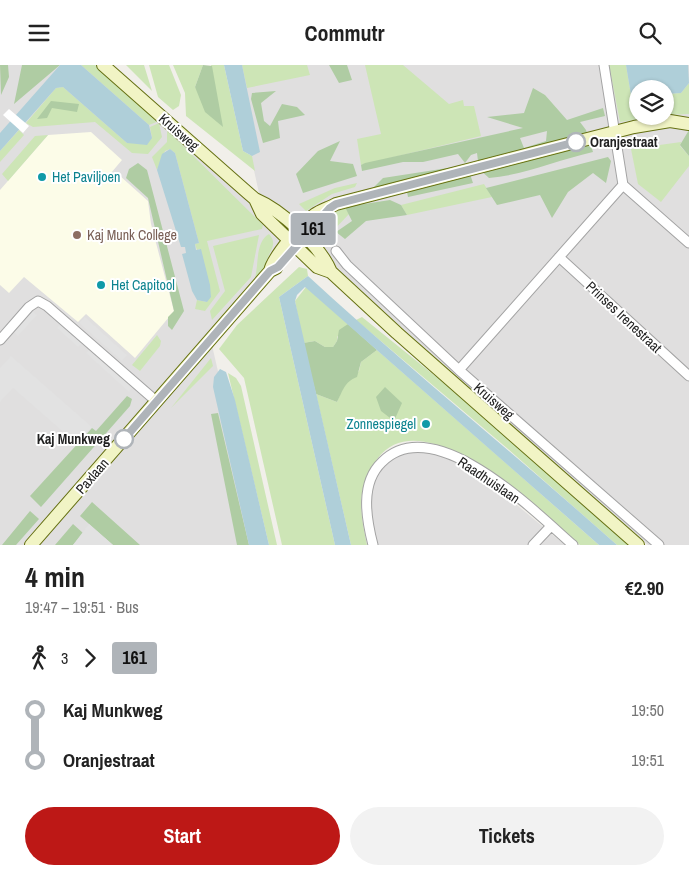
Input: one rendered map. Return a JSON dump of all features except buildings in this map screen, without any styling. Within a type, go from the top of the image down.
[{"type":"street","name":"Kruisweg","points":[[103,65],[255,199],[262,214],[297,239],[317,267],[331,271],[398,333],[638,545]]},
{"type":"street","points":[[604,65],[623,185],[689,243]]},
{"type":"street","points":[[614,132],[670,121],[689,124]]},
{"type":"street","name":"Paxlaan","points":[[31,545],[270,271],[272,262],[330,208],[336,204],[614,132]]},
{"type":"street","points":[[459,370],[623,185]]},
{"type":"street","name":"Kruisweg","points":[[336,251],[347,265],[459,370],[659,545]]},
{"type":"street","name":"Prinses Irenestraat","points":[[559,257],[689,376]]},
{"type":"street","points":[[0,340],[29,307],[38,301],[47,306],[156,401]]},
{"type":"street","name":"Raadhuislaan","points":[[373,545],[366,505],[370,478],[383,460],[392,454],[420,447],[447,452],[494,481],[573,545]]},
{"type":"street","points":[[534,545],[552,527]]},
{"type":"shaded area","points":[[0,65],[103,65],[262,207],[231,65],[689,65],[689,545],[648,545],[298,240],[211,341],[258,545],[0,545]]},
{"type":"shaded area","name":"Kaj Munk College","points":[[91,132],[122,160],[111,173],[116,179],[119,175],[148,201],[151,224],[174,311],[135,358],[86,314],[78,322],[24,277],[9,293],[0,285],[0,190],[48,135]]},
{"type":"shaded area","points":[[31,310],[37,315],[18,336],[13,331]]},
{"type":"shaded area","points":[[85,317],[127,355],[122,361],[79,323]]},
{"type":"shaded area","points":[[61,323],[83,342],[78,347],[57,328]]},
{"type":"shaded area","points":[[91,348],[134,386],[129,392],[86,353]]},
{"type":"shaded area","points":[[11,356],[92,427],[77,444],[13,388],[0,402],[0,368]]},
{"type":"shaded area","points":[[419,446],[465,462],[565,545],[372,545],[367,489],[387,456]]},
{"type":"shaded area","points":[[89,524],[113,545],[73,545]]},
{"type":"green space","points":[[0,65],[8,65],[9,77],[1,95]]},
{"type":"green space","points":[[22,65],[60,65],[14,104]]},
{"type":"green space","points":[[81,65],[95,65],[159,121],[149,125]]},
{"type":"green space","points":[[126,65],[144,65],[152,91]]},
{"type":"green space","points":[[149,65],[169,65],[181,95],[179,106],[173,110],[158,97]]},
{"type":"green space","points":[[173,65],[203,65],[195,87],[222,126],[211,65],[224,65],[243,151],[252,156],[255,171],[186,116],[185,93]]},
{"type":"green space","points":[[203,65],[212,66],[223,127],[205,112],[195,87]]},
{"type":"green space","points":[[242,65],[307,65],[310,75],[247,88]]},
{"type":"green space","points":[[329,65],[347,65],[352,80],[339,83]]},
{"type":"green space","points":[[365,65],[403,65],[449,104],[463,100],[464,106],[474,106],[481,136],[361,165],[357,139],[381,134]]},
{"type":"green space","points":[[609,65],[626,65],[629,83],[629,120],[620,122]]},
{"type":"green space","points":[[689,83],[689,114],[674,115],[674,93],[681,93]]},
{"type":"green space","points":[[63,87],[127,143],[152,138],[150,127],[159,123],[162,137],[148,154],[132,153],[95,122],[33,127],[26,123],[56,88]]},
{"type":"green space","points":[[533,88],[545,95],[567,120],[603,108],[605,116],[580,122],[586,130],[593,152],[515,174],[489,178],[479,169],[477,153],[471,155],[465,163],[458,154],[423,162],[403,162],[362,171],[361,165],[365,163],[523,128],[487,117],[524,113]],"holes":[[[547,131],[546,141],[524,148],[520,138]]]},
{"type":"green space","points":[[276,91],[261,103],[264,121],[270,126],[282,104],[297,107],[305,115],[278,121],[280,138],[263,143],[251,99],[252,93]]},
{"type":"green space","points":[[51,101],[79,104],[77,112],[52,108],[47,118],[37,119]]},
{"type":"green space","points":[[19,130],[24,135],[0,162],[0,151]]},
{"type":"green space","points":[[167,130],[263,225],[262,229],[207,241],[220,291],[205,311],[195,309],[197,300],[207,302],[200,249],[197,250],[195,244],[199,243],[175,153],[170,149],[165,151],[157,170],[152,157],[167,142]]},
{"type":"green space","points":[[689,130],[689,156],[680,145]]},
{"type":"green space","points":[[48,135],[8,181],[2,174],[35,136]]},
{"type":"green space","points":[[340,141],[330,161],[353,164],[357,176],[303,193],[296,174],[318,151]]},
{"type":"green space","points":[[681,142],[680,146],[689,156],[689,166],[661,202],[638,184],[631,149]]},
{"type":"green space","points":[[608,157],[611,161],[606,183],[593,173],[568,192],[552,218],[540,195],[497,205],[486,188]]},
{"type":"green space","points":[[138,163],[147,170],[184,311],[172,330],[168,326],[168,317],[174,311],[148,198],[126,178],[129,169]]},
{"type":"green space","points":[[467,165],[473,183],[408,197],[407,192],[372,189],[383,178]]},
{"type":"green space","points":[[357,183],[355,187],[332,194],[306,211],[299,204],[335,188]]},
{"type":"green space","points":[[484,184],[492,197],[407,215],[401,205]]},
{"type":"green space","points":[[390,200],[401,205],[407,215],[366,221],[345,239],[336,232],[352,221],[345,207]]},
{"type":"green space","points":[[345,207],[349,214],[331,233],[320,224],[327,217]]},
{"type":"green space","points":[[269,234],[273,244],[263,273],[259,278],[255,278],[259,248],[261,242]]},
{"type":"green space","points":[[259,235],[251,277],[212,320],[210,311],[225,291],[213,246]]},
{"type":"green space","points":[[299,267],[307,269],[308,276],[279,297],[335,545],[282,545],[244,378],[219,349],[237,325]]},
{"type":"green space","points":[[306,287],[348,324],[337,337],[333,347],[325,347],[315,341],[303,343],[295,301]]},
{"type":"green space","points":[[362,317],[455,392],[630,545],[617,545],[508,449],[356,320]]},
{"type":"green space","points":[[348,324],[377,350],[361,362],[357,377],[347,384],[337,402],[316,394],[303,343],[315,341],[325,347],[333,347],[337,341],[339,330]]},
{"type":"green space","points":[[157,335],[161,341],[160,346],[140,371],[132,365]]},
{"type":"green space","points":[[377,350],[599,545],[580,545],[512,488],[482,467],[452,451],[424,441],[398,443],[378,458],[366,479],[361,500],[367,545],[351,545],[316,394],[337,402],[344,385],[359,371],[361,362]]},
{"type":"green space","points":[[211,358],[213,366],[171,408]]},
{"type":"green space","points":[[228,373],[236,378],[241,386],[277,545],[269,545]]},
{"type":"green space","points":[[385,387],[402,403],[394,421],[381,411],[376,397]]},
{"type":"green space","points":[[127,396],[132,399],[130,406],[41,507],[30,496],[92,428],[96,431]]},
{"type":"green space","points":[[218,413],[249,545],[237,545],[211,414]]},
{"type":"green space","points":[[92,502],[140,545],[113,545],[80,516]]},
{"type":"green space","points":[[30,511],[39,519],[16,545],[2,545]]},
{"type":"green space","points":[[73,524],[83,533],[73,545],[55,545]]},
{"type":"water","points":[[60,65],[81,65],[149,125],[152,138],[147,145],[127,143],[63,87],[56,88],[0,151],[0,133]]},
{"type":"water","points":[[224,65],[242,65],[260,152],[252,156],[243,151]]},
{"type":"water","points":[[626,65],[688,65],[689,83],[681,93],[674,93],[674,80],[629,80],[629,83]]},
{"type":"water","points":[[170,149],[175,153],[199,243],[195,244],[196,250],[201,249],[210,285],[211,297],[207,302],[197,300],[192,291],[182,254],[186,253],[185,247],[181,247],[157,170],[162,154]]},
{"type":"water","points":[[308,276],[617,545],[599,545],[305,287],[297,295],[295,301],[351,545],[335,545],[279,297]]},
{"type":"water","points":[[220,369],[226,372],[235,400],[269,545],[249,545],[213,387],[214,377]]},
{"type":"pier","points":[[9,109],[29,126],[23,133],[3,115]]},
{"type":"bus line","name":"161","points":[[124,439],[270,271],[278,267],[330,208],[336,204],[576,142]]},
{"type":"place","name":"Oranjestraat","points":[[576,142]]},
{"type":"place","name":"Het Paviljoen","points":[[42,177]]},
{"type":"place","name":"Kaj Munk College","points":[[77,235]]},
{"type":"place","name":"Het Capitool","points":[[101,285]]},
{"type":"place","name":"Zonnespiegel","points":[[426,424]]},
{"type":"place","name":"Kaj Munkweg","points":[[124,439]]}]
